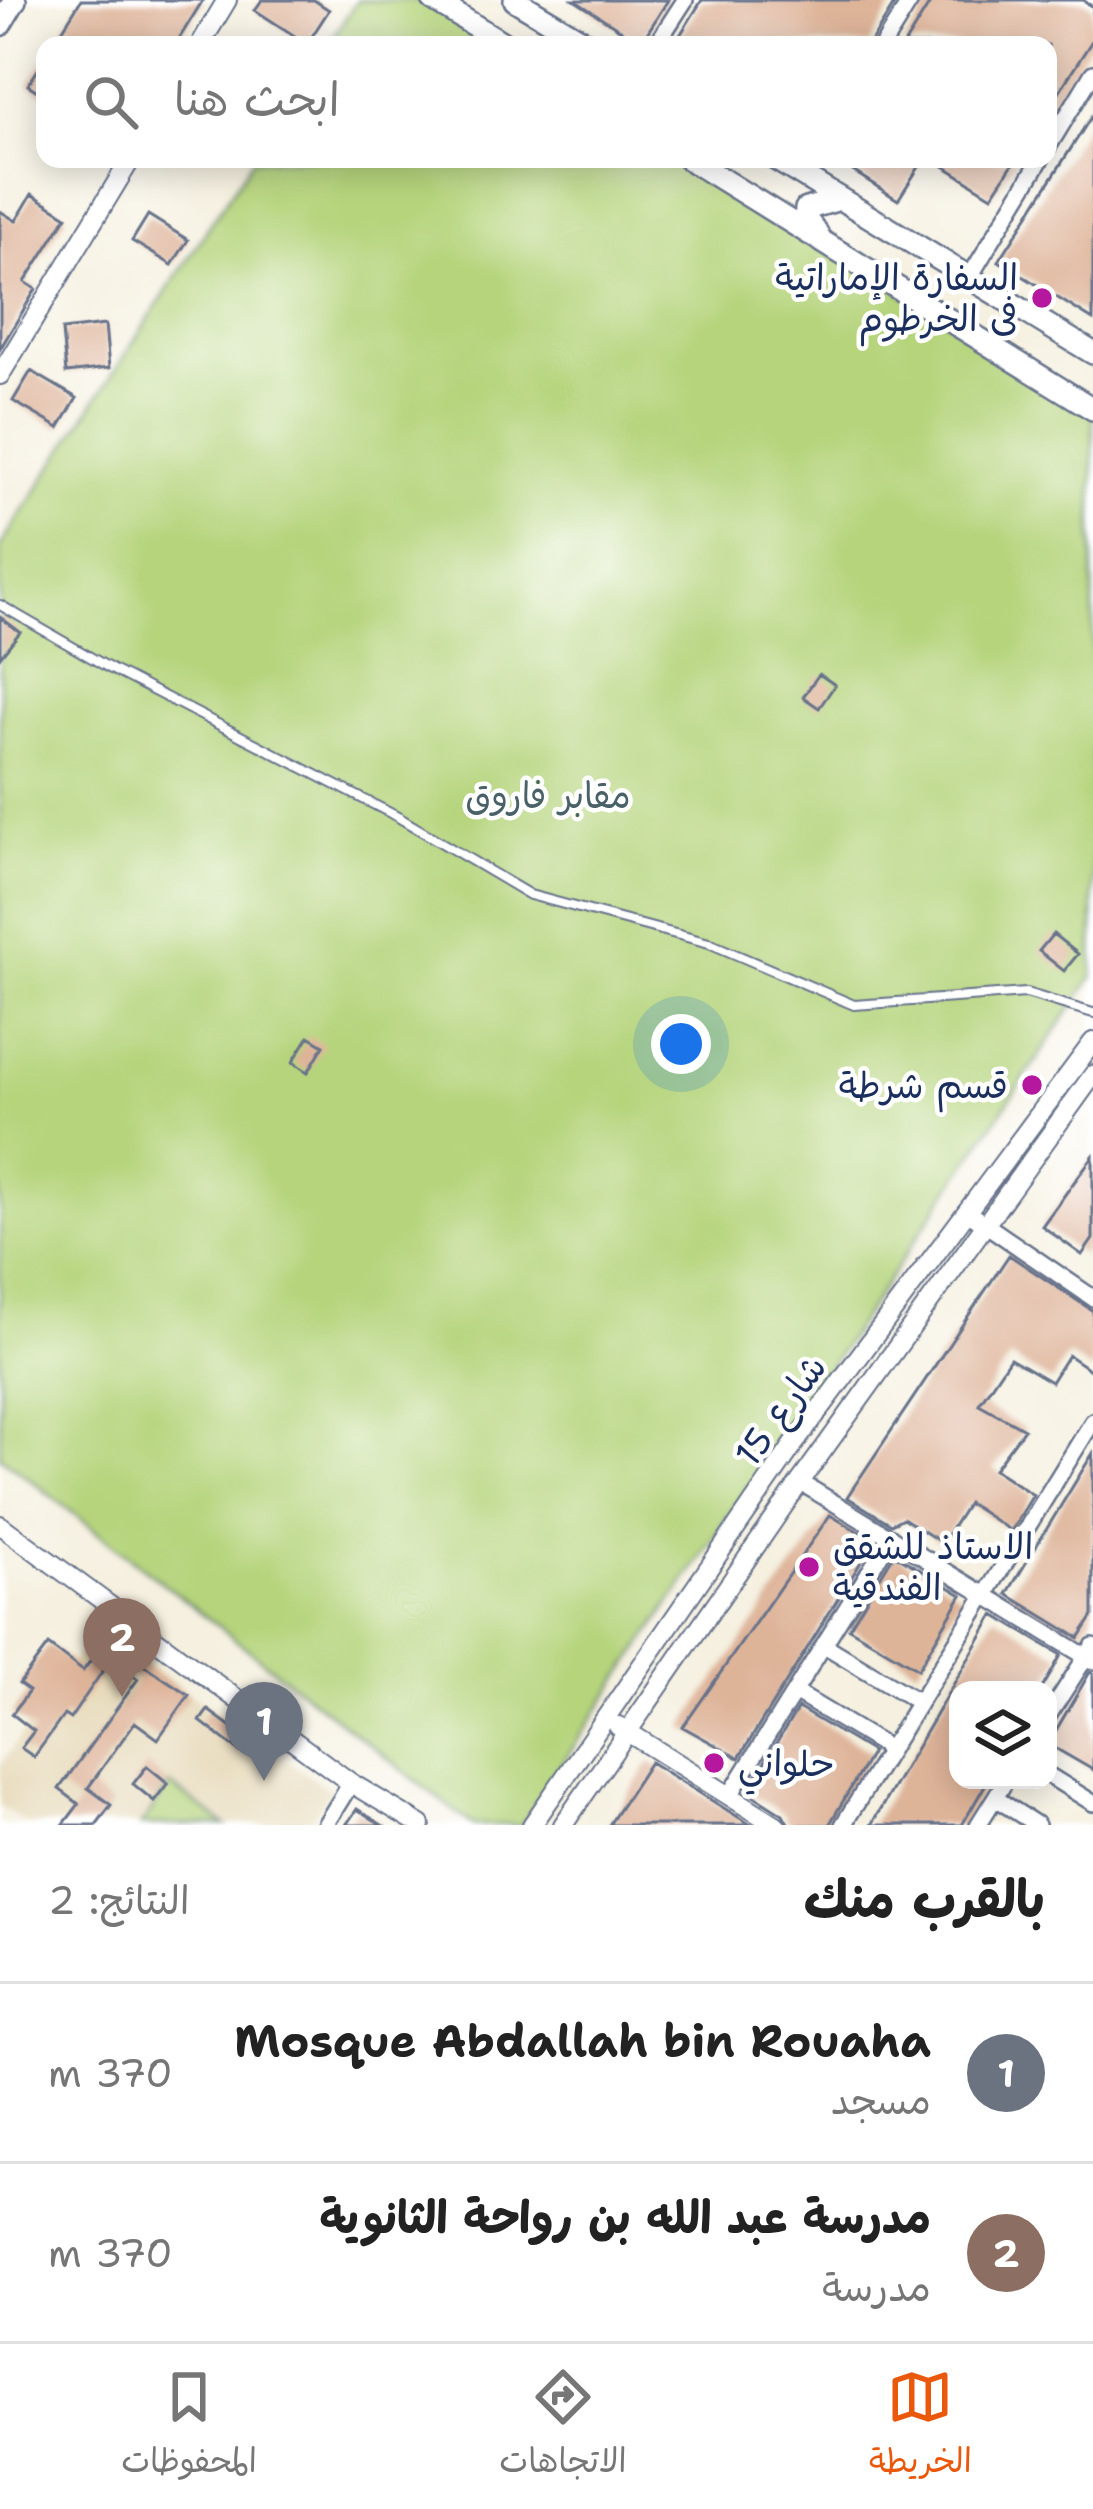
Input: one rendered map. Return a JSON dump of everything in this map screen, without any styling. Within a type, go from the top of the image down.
[{"type":"main road","points":[[0,25],[15,0]]},
{"type":"main road","points":[[434,0],[492,36]]},
{"type":"main road","points":[[515,0],[575,36]]},
{"type":"main road","points":[[705,168],[1093,410]]},
{"type":"main road","points":[[743,189],[769,188],[770,168]]},
{"type":"main road","points":[[806,168],[839,199],[1093,352]]},
{"type":"main road","points":[[823,238],[804,214],[815,202],[839,199]]},
{"type":"street","points":[[205,36],[227,0]]},
{"type":"street","points":[[662,36],[685,0]]},
{"type":"street","points":[[889,36],[911,0]]},
{"type":"street","points":[[1057,132],[1093,73]]},
{"type":"street","points":[[0,375],[126,168]]},
{"type":"street","points":[[968,278],[1035,168]]},
{"type":"street","name":"شارع 15","points":[[532,1825],[965,1211],[1093,1042]]},
{"type":"street","name":"شارع 15","points":[[563,1825],[800,1482],[1093,1075]]},
{"type":"street","points":[[965,1211],[1093,1298]]},
{"type":"street","points":[[843,1825],[1093,1421]]},
{"type":"street","points":[[800,1482],[955,1581],[1091,1654],[1057,1703]]},
{"type":"street","points":[[0,1526],[351,1784],[422,1825]]},
{"type":"street","points":[[730,1796],[892,1537]]},
{"type":"street","points":[[826,1646],[917,1700]]},
{"type":"street","points":[[798,1694],[888,1748]]},
{"type":"street","points":[[603,1719],[776,1825]]},
{"type":"street","points":[[1057,1780],[1093,1803]]},
{"type":"street","points":[[326,1825],[351,1784]]},
{"type":"street","points":[[978,1825],[1000,1789]]},
{"type":"street","points":[[994,1798],[1037,1825]]},
{"type":"lane","points":[[0,605],[209,722],[398,817],[530,895],[709,943],[854,1005],[1026,993],[1093,1013]]},
{"type":"shaded area","points":[[95,1628],[331,1791],[308,1825],[28,1825],[0,1806],[0,1766]]},
{"type":"green space","points":[[357,0],[433,0],[491,36],[334,36]]},
{"type":"green space","name":"مقابر فاروق","points":[[247,168],[706,168],[1093,413],[1093,976],[521,1825],[473,1825],[0,1456],[0,547]]},
{"type":"green space","points":[[170,1785],[226,1825],[141,1825]]},
{"type":"building","points":[[81,0],[203,0],[181,36],[59,36]]},
{"type":"building","points":[[262,0],[314,0],[329,10],[312,36],[295,36],[255,10]]},
{"type":"building","points":[[574,0],[668,0],[645,36],[630,36]]},
{"type":"building","points":[[702,0],[897,0],[875,36],[680,36]]},
{"type":"building","points":[[932,0],[1083,0],[1093,7],[1093,39],[1057,95],[1057,36],[910,36]]},
{"type":"building","points":[[1093,114],[1093,320],[999,261]]},
{"type":"building","points":[[848,168],[918,168],[898,200]]},
{"type":"building","points":[[947,168],[1010,168],[992,196]]},
{"type":"building","points":[[32,194],[67,216],[25,282],[36,289],[0,349],[0,211],[16,221]]},
{"type":"building","points":[[148,215],[188,240],[172,265],[132,241]]},
{"type":"building","points":[[105,325],[109,368],[66,373],[62,330]]},
{"type":"building","points":[[31,371],[77,398],[59,428],[13,401]]},
{"type":"building","points":[[0,617],[20,632],[0,657]]},
{"type":"building","points":[[819,674],[835,685],[819,708],[803,697]]},
{"type":"building","points":[[1053,934],[1078,954],[1064,971],[1039,951]]},
{"type":"building","points":[[309,1036],[324,1045],[308,1072],[293,1062]]},
{"type":"building","points":[[1093,1156],[1093,1239],[1082,1255],[1042,1226]]},
{"type":"building","points":[[1009,1255],[1093,1311],[1093,1372],[1068,1355],[1051,1382],[1010,1358],[979,1404],[1024,1429],[994,1469],[1033,1495],[1011,1531],[968,1503],[942,1543],[903,1518],[891,1524],[847,1497]]},
{"type":"building","points":[[1093,1453],[1093,1616],[1079,1638],[1007,1594]]},
{"type":"building","points":[[830,1515],[874,1541],[739,1758],[683,1727]]},
{"type":"building","points":[[894,1554],[962,1595],[918,1669],[849,1628]]},
{"type":"building","points":[[994,1615],[1061,1655],[1046,1681],[955,1681]]},
{"type":"building","points":[[98,1635],[189,1695],[158,1739],[135,1722],[88,1788],[111,1805],[96,1825],[63,1825],[79,1804],[59,1789],[138,1679],[110,1660],[70,1719],[64,1715],[34,1757],[21,1748],[34,1731],[12,1714],[29,1691],[19,1684],[48,1645],[83,1671],[97,1652],[90,1647]]},
{"type":"building","points":[[1093,1673],[1093,1770],[1057,1749],[1057,1729]]},
{"type":"building","points":[[949,1692],[949,1789],[983,1789],[962,1825],[871,1825]]},
{"type":"building","points":[[798,1708],[872,1752],[829,1825],[789,1825],[783,1814],[747,1791]]},
{"type":"building","points":[[208,1710],[249,1740],[240,1752],[200,1721]]},
{"type":"building","points":[[650,1762],[751,1825],[609,1825]]},
{"type":"building","points":[[147,1766],[168,1783],[154,1801],[133,1784]]},
{"type":"building","points":[[357,1809],[382,1825],[346,1825]]},
{"type":"place","name":"السفارة الإماراتية فى الخرطوم","points":[[1042,298]]},
{"type":"place","name":"قسم شرطة","points":[[1032,1085]]},
{"type":"place","name":"الاستاذ للشقق الفندقية","points":[[809,1567]]},
{"type":"place","name":"مدرسة عبد الله بن رواحة الثانوية","points":[[122,1697]]},
{"type":"place","name":"حلواني","points":[[714,1763]]},
{"type":"place","name":"Mosque Abdallah bin Rouaha","points":[[264,1781]]}]
